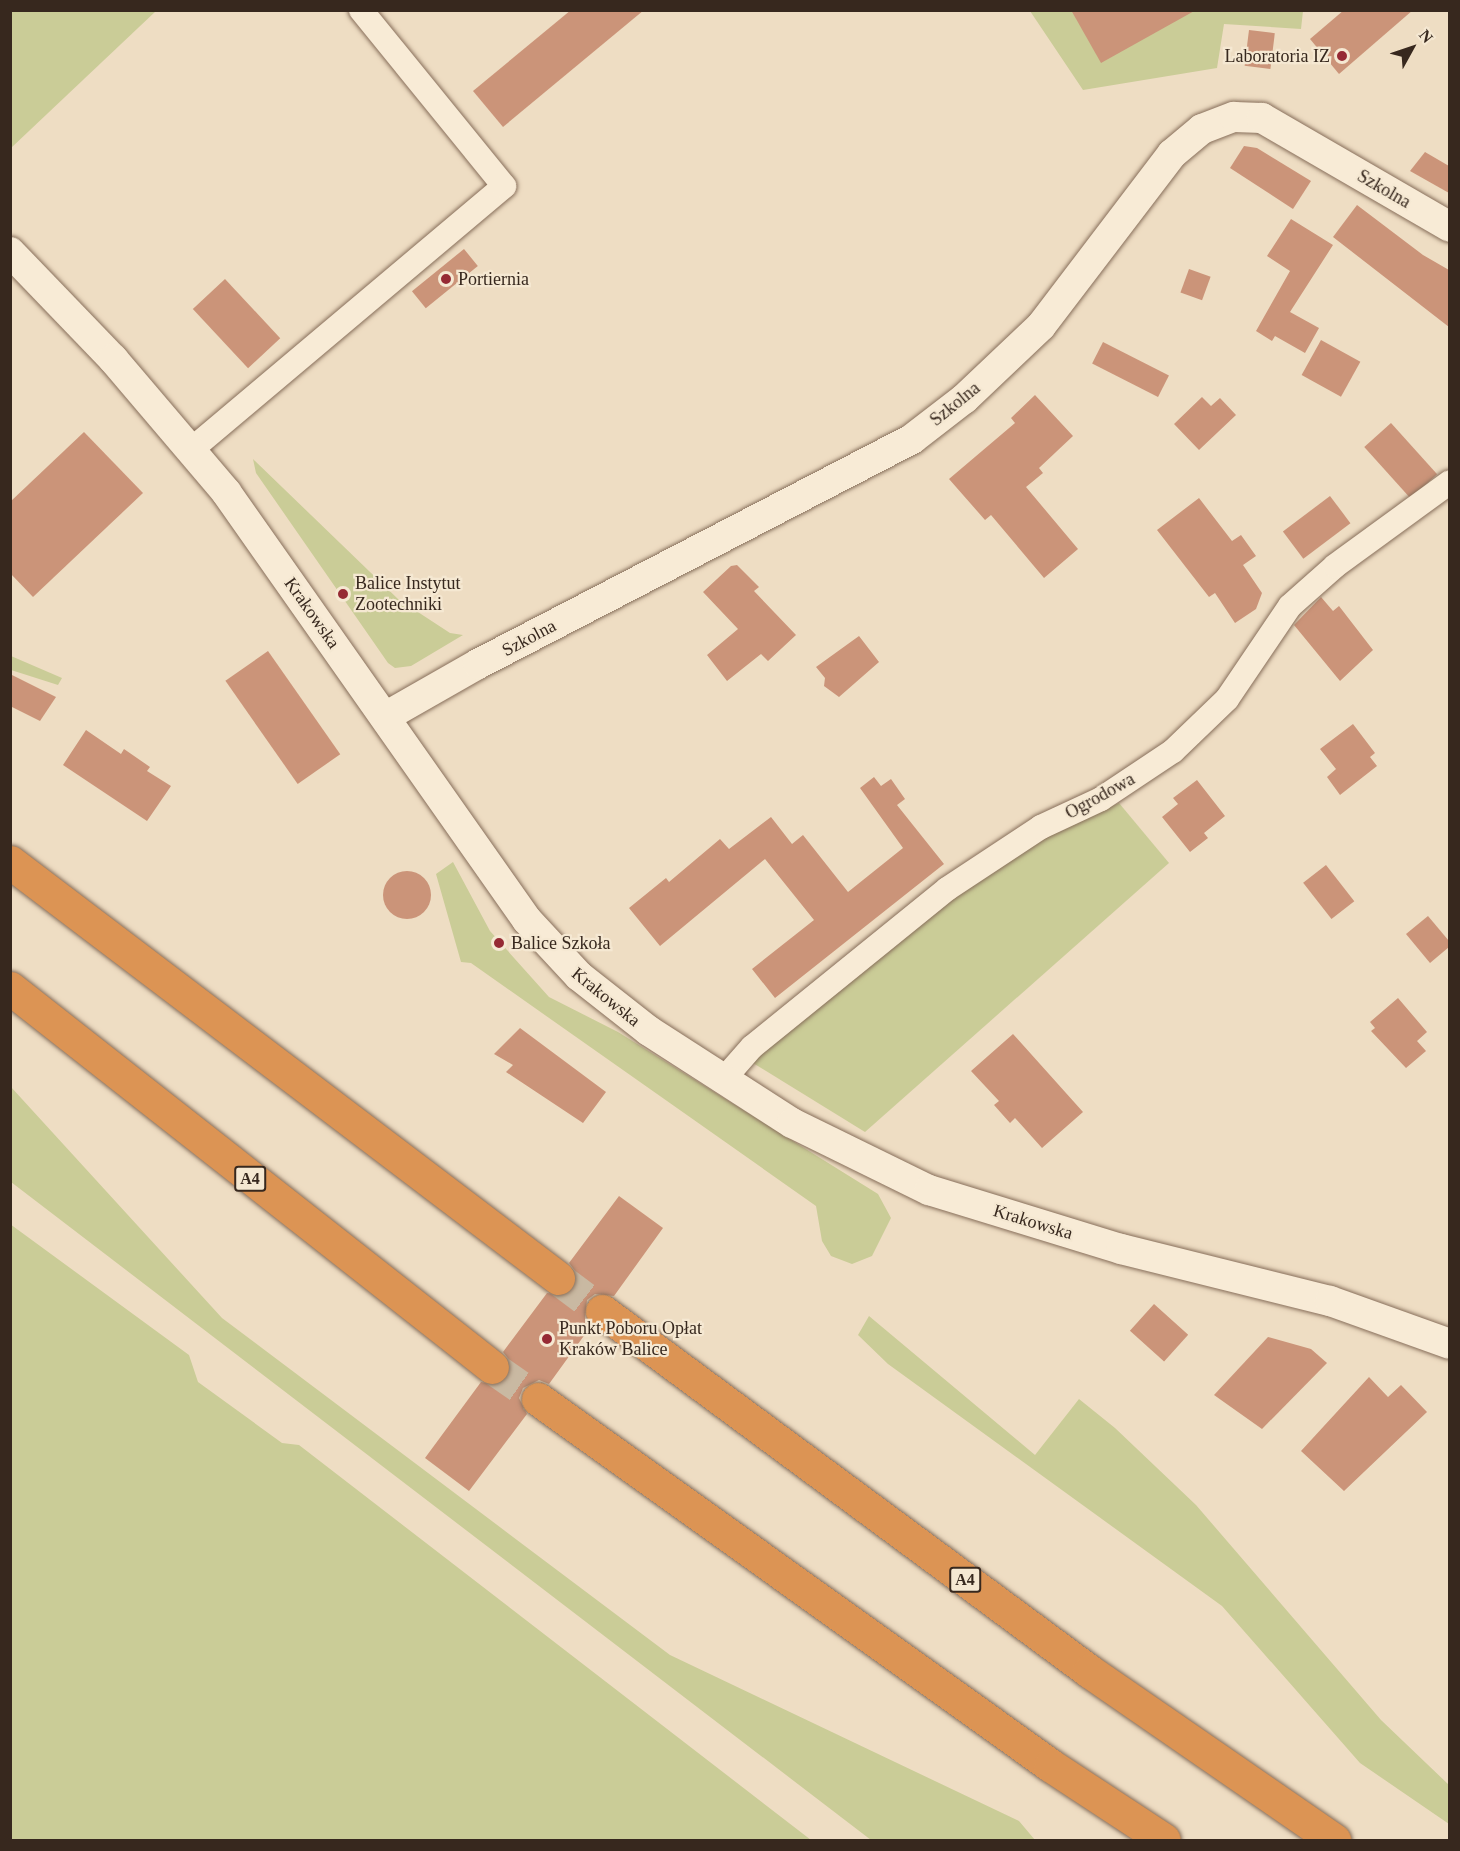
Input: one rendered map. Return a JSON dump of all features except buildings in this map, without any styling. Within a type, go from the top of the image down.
[{"type":"highway","points":[[10,862],[558,1278]]},
{"type":"highway","name":"A4","points":[[10,988],[492,1367]]},
{"type":"highway","name":"A4","points":[[602,1311],[1070,1657],[1334,1840]]},
{"type":"highway","points":[[538,1399],[1050,1765],[1164,1840]]},
{"type":"street","points":[[192,449],[504,186],[362,10]]},
{"type":"street","name":"Szkolna","points":[[385,717],[478,664],[912,439],[964,399],[1041,326],[1172,154],[1202,129],[1233,117],[1262,118],[1449,227]]},
{"type":"street","name":"Krakowska","points":[[10,252],[82,325],[192,449],[385,717],[496,880],[556,954],[649,1031],[723,1080],[832,1145],[929,1190],[1121,1249],[1330,1301],[1449,1344]]},
{"type":"street","name":"Ogrodowa","points":[[723,1080],[752,1047],[947,889],[1041,827],[1101,799],[1173,751],[1227,699],[1290,606],[1335,566],[1449,483]]},
{"type":"green space","points":[[11,10],[156,10],[156,11],[11,148]]},
{"type":"green space","points":[[1030,11],[1303,11],[1301,29],[1224,24],[1217,68],[1083,90]]},
{"type":"green space","points":[[253,459],[398,599],[450,633],[463,635],[411,666],[395,668],[388,663],[256,473]]},
{"type":"green space","points":[[11,656],[62,678],[58,685],[11,670]]},
{"type":"green space","points":[[1119,803],[1169,863],[865,1132],[748,1060],[979,874],[1049,834]]},
{"type":"green space","points":[[453,862],[490,931],[549,997],[618,1032],[878,1194],[891,1218],[872,1256],[852,1264],[831,1256],[822,1241],[816,1206],[471,963],[461,962],[436,874]]},
{"type":"green space","points":[[11,1087],[222,1318],[670,1655],[1019,1821],[1035,1840],[871,1840],[11,1182]]},
{"type":"green space","points":[[10,1224],[189,1355],[198,1382],[282,1443],[299,1445],[811,1840],[11,1840]]},
{"type":"green space","points":[[869,1316],[1035,1455],[1079,1399],[1115,1428],[1196,1505],[1381,1720],[1449,1785],[1449,1824],[1360,1763],[1222,1606],[888,1364],[858,1335]]},
{"type":"tunnel","points":[[558,1278],[602,1311]]},
{"type":"tunnel","points":[[492,1367],[538,1399]]},
{"type":"place","name":"Laboratoria IZ","points":[[1342,56]]},
{"type":"place","name":"Portiernia","points":[[446,279]]},
{"type":"place","name":"Balice Instytut Zootechniki","points":[[343,594]]},
{"type":"place","name":"Balice Szkoła","points":[[499,943]]},
{"type":"place","name":"Punkt Poboru Opłat Kraków Balice","points":[[547,1339]]}]
